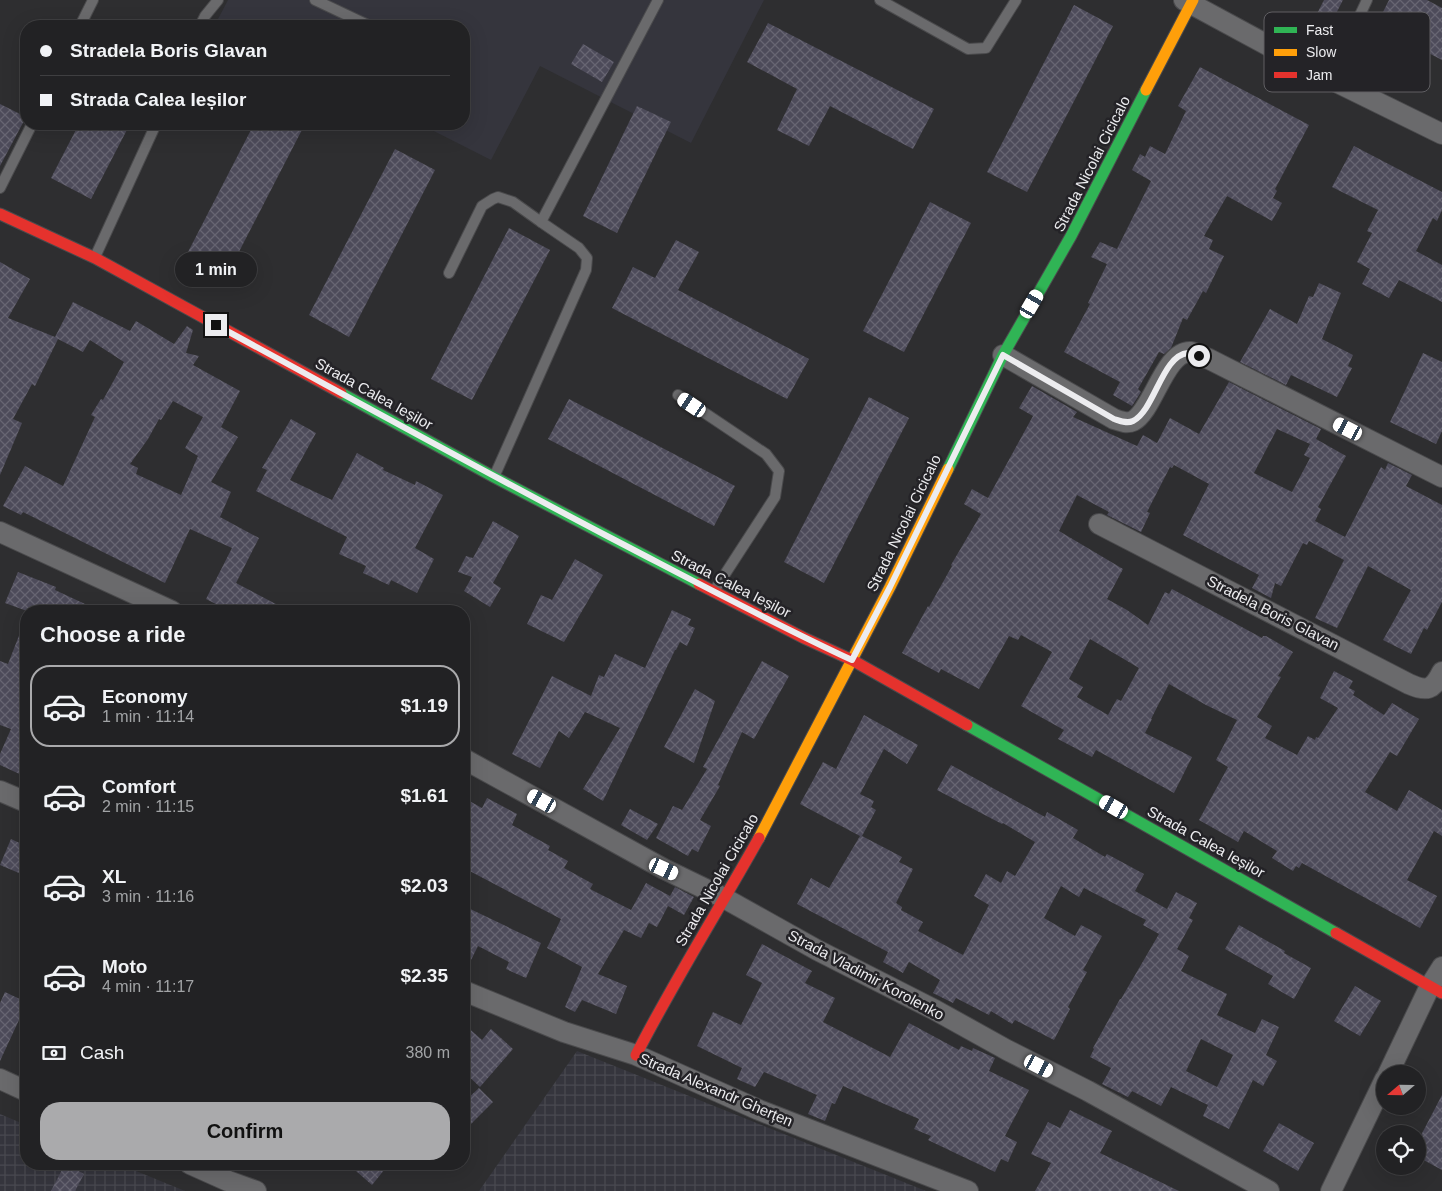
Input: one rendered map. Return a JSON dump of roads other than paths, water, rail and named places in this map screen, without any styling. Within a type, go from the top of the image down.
[{"type":"street","points":[[1189,1],[1264,42]]},
{"type":"street","name":"Strada Nicolai Cicicalo","points":[[636,1055],[663,1003],[768,820],[852,660],[890,587],[1003,355],[1072,236],[1189,1]]},
{"type":"street","points":[[1356,92],[1442,134]]},
{"type":"street","name":"Strada Calea Ieșilor","points":[[0,214],[95,258],[494,476],[713,592],[852,660],[1436,989]]},
{"type":"street","points":[[1003,355],[1114,419],[1126,422],[1133,421],[1141,414],[1171,362],[1181,355],[1190,352],[1209,359],[1442,477]]},
{"type":"street","name":"Stradela Boris Glavan","points":[[1099,524],[1409,684],[1421,689],[1428,688],[1436,683],[1442,672]]},
{"type":"street","points":[[0,532],[159,605]]},
{"type":"street","name":"Strada Vladimir Korolenko","points":[[470,761],[664,869],[724,898],[817,950],[1088,1091],[1269,1191]]},
{"type":"street","points":[[0,791],[20,799]]},
{"type":"street","points":[[1393,1065],[1436,989],[1442,967]]},
{"type":"street","name":"Strada Alexandr Gherțen","points":[[470,993],[564,1032],[636,1055],[759,1110],[968,1191]]},
{"type":"street","points":[[0,1079],[20,1088]]},
{"type":"street","points":[[1331,1191],[1376,1098]]},
{"type":"street","points":[[203,1170],[256,1191]]},
{"type":"lane","points":[[83,20],[93,0]]},
{"type":"lane","points":[[203,20],[218,0]]},
{"type":"lane","points":[[315,0],[357,20]]},
{"type":"lane","points":[[541,222],[658,0]]},
{"type":"lane","points":[[880,0],[968,49],[986,48],[1016,0]]},
{"type":"lane","points":[[1361,12],[1367,0]]},
{"type":"lane","points":[[0,188],[29,130]]},
{"type":"lane","points":[[95,258],[153,130]]},
{"type":"lane","points":[[449,273],[482,206],[498,197],[513,202],[579,248],[587,258],[586,270],[494,476]]},
{"type":"lane","points":[[678,395],[766,454],[779,471],[775,497],[713,592]]}]
